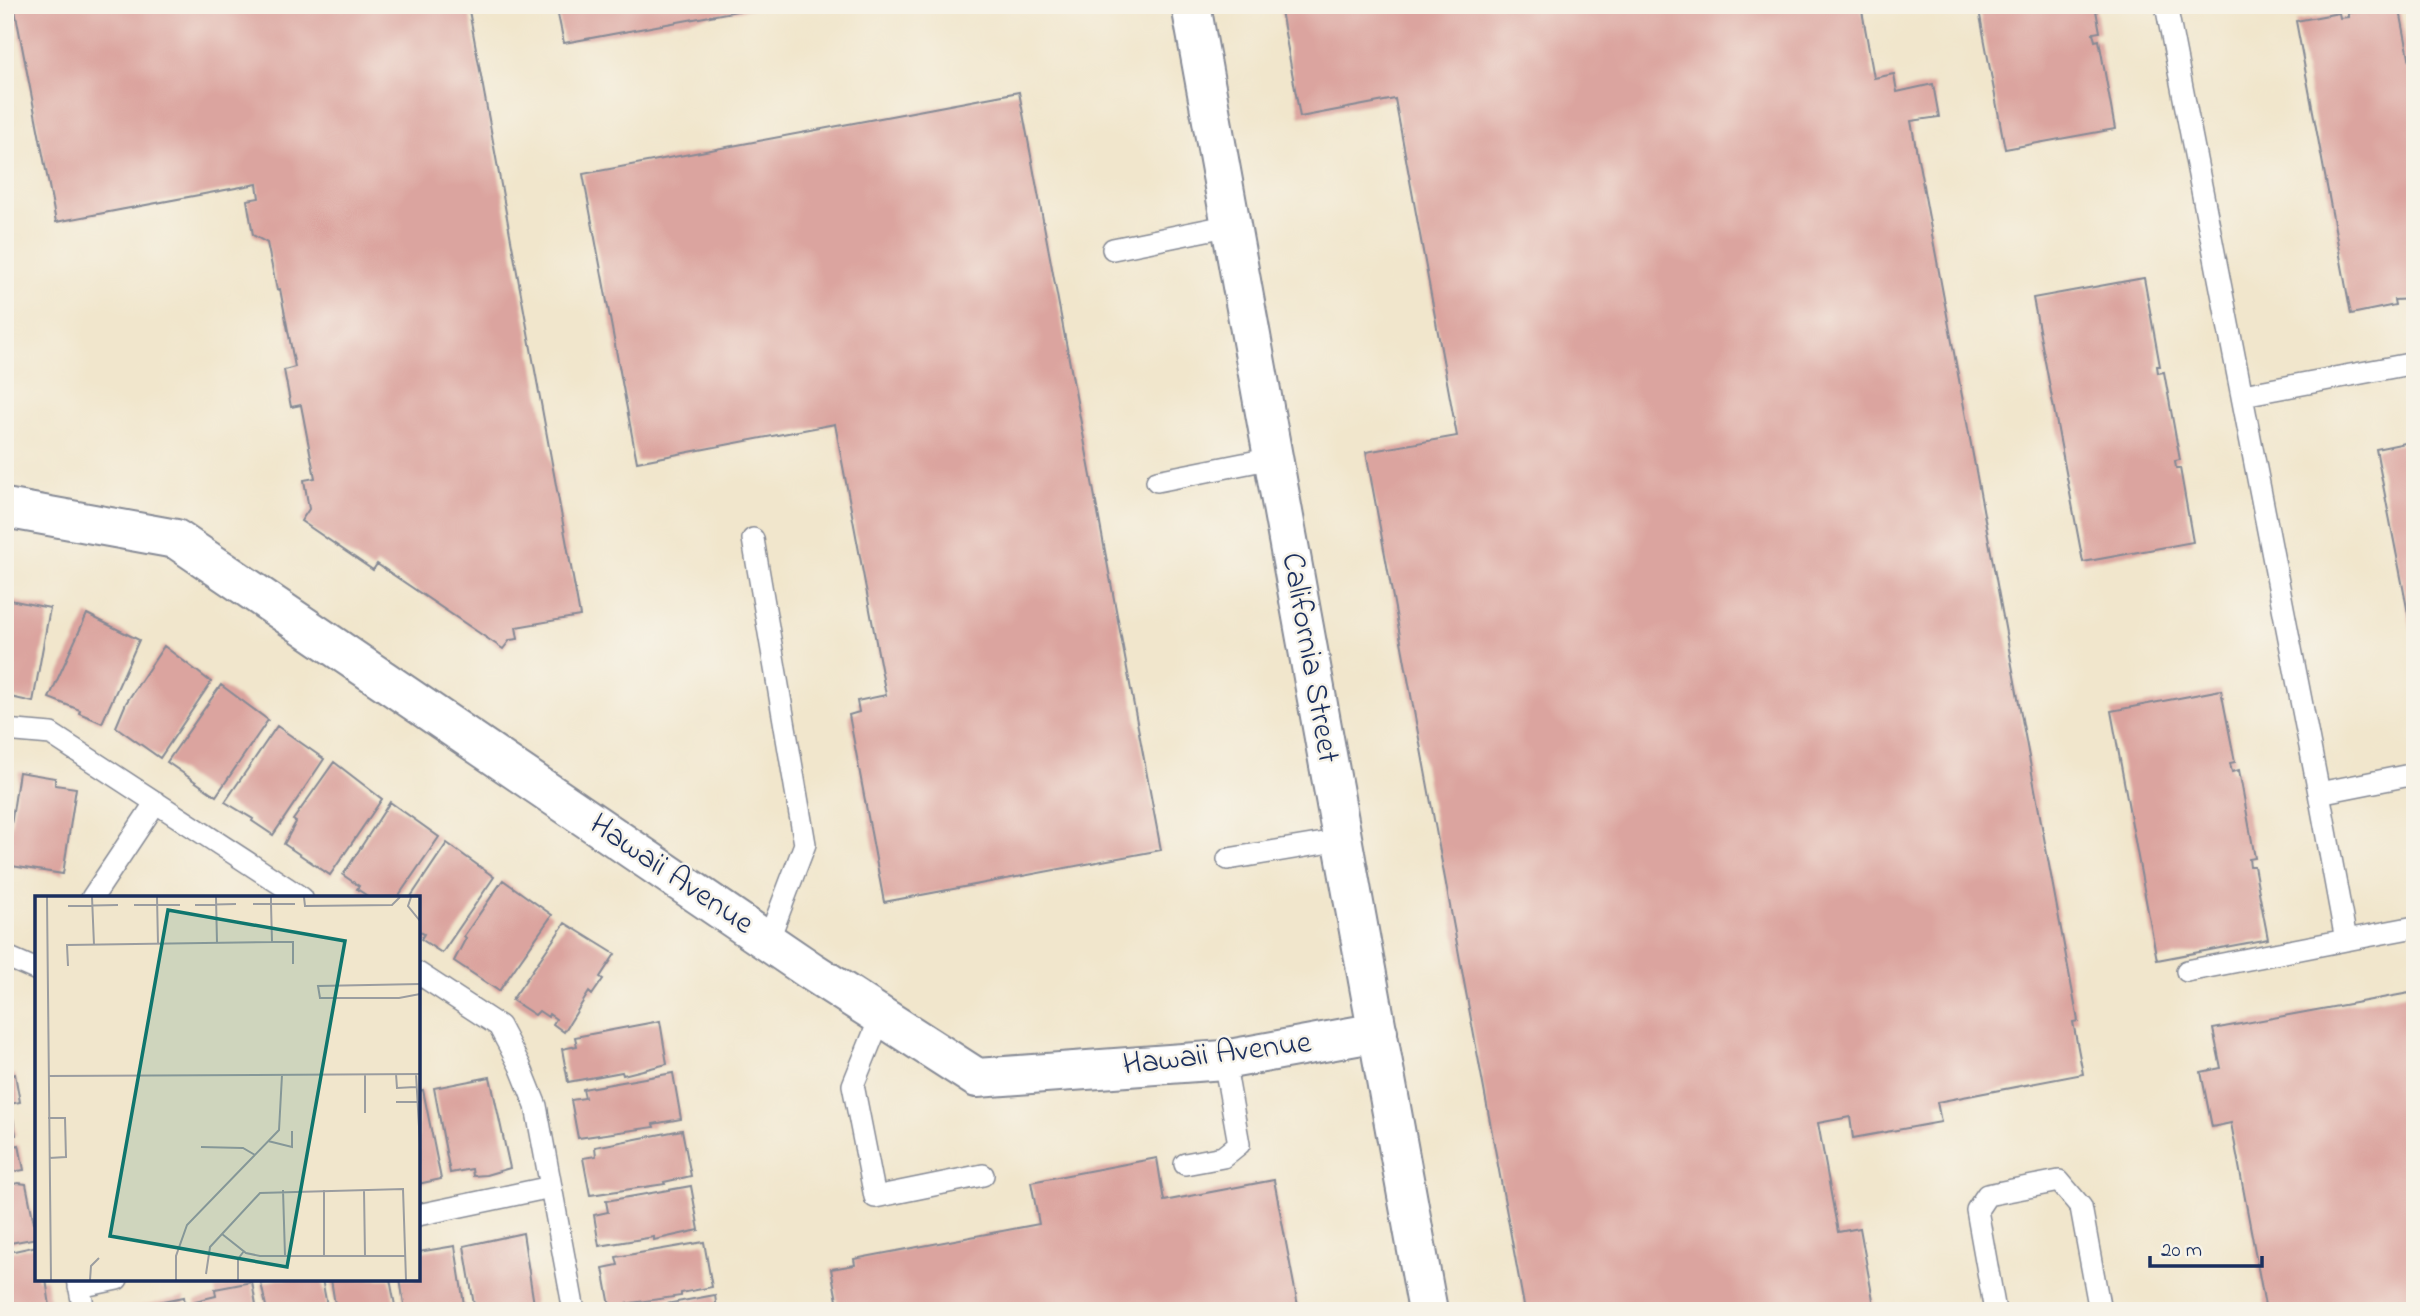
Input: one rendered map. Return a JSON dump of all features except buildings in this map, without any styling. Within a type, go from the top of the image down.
[{"type":"street","name":"California Street","points":[[1191,5],[1428,1311]]},
{"type":"street","name":"Hawaii Avenue","points":[[5,508],[176,539],[768,941],[976,1078],[1224,1060],[1377,1032]]},
{"type":"lane","points":[[2166,5],[2198,183],[2243,395],[2346,940]]},
{"type":"lane","points":[[1113,249],[1231,225]]},
{"type":"lane","points":[[2243,395],[2415,363]]},
{"type":"lane","points":[[1157,481],[1273,458]]},
{"type":"lane","points":[[753,539],[805,844],[768,941]]},
{"type":"lane","points":[[5,730],[51,734],[299,896]]},
{"type":"lane","points":[[2319,793],[2415,774]]},
{"type":"lane","points":[[93,896],[156,802]]},
{"type":"lane","points":[[1228,859],[1342,840]]},
{"type":"lane","points":[[2187,971],[2415,927]]},
{"type":"lane","points":[[5,956],[35,969]]},
{"type":"lane","points":[[420,974],[499,1026],[536,1106],[574,1311]]},
{"type":"lane","points":[[881,1017],[853,1085],[875,1197],[983,1175]]},
{"type":"lane","points":[[1185,1164],[1223,1157],[1239,1144],[1224,1060]]},
{"type":"lane","points":[[1995,1311],[1978,1210],[1987,1195],[2059,1181],[2081,1207],[2100,1311]]},
{"type":"lane","points":[[420,1215],[551,1187]]},
{"type":"lane","points":[[84,1311],[79,1283],[98,1281]]}]
